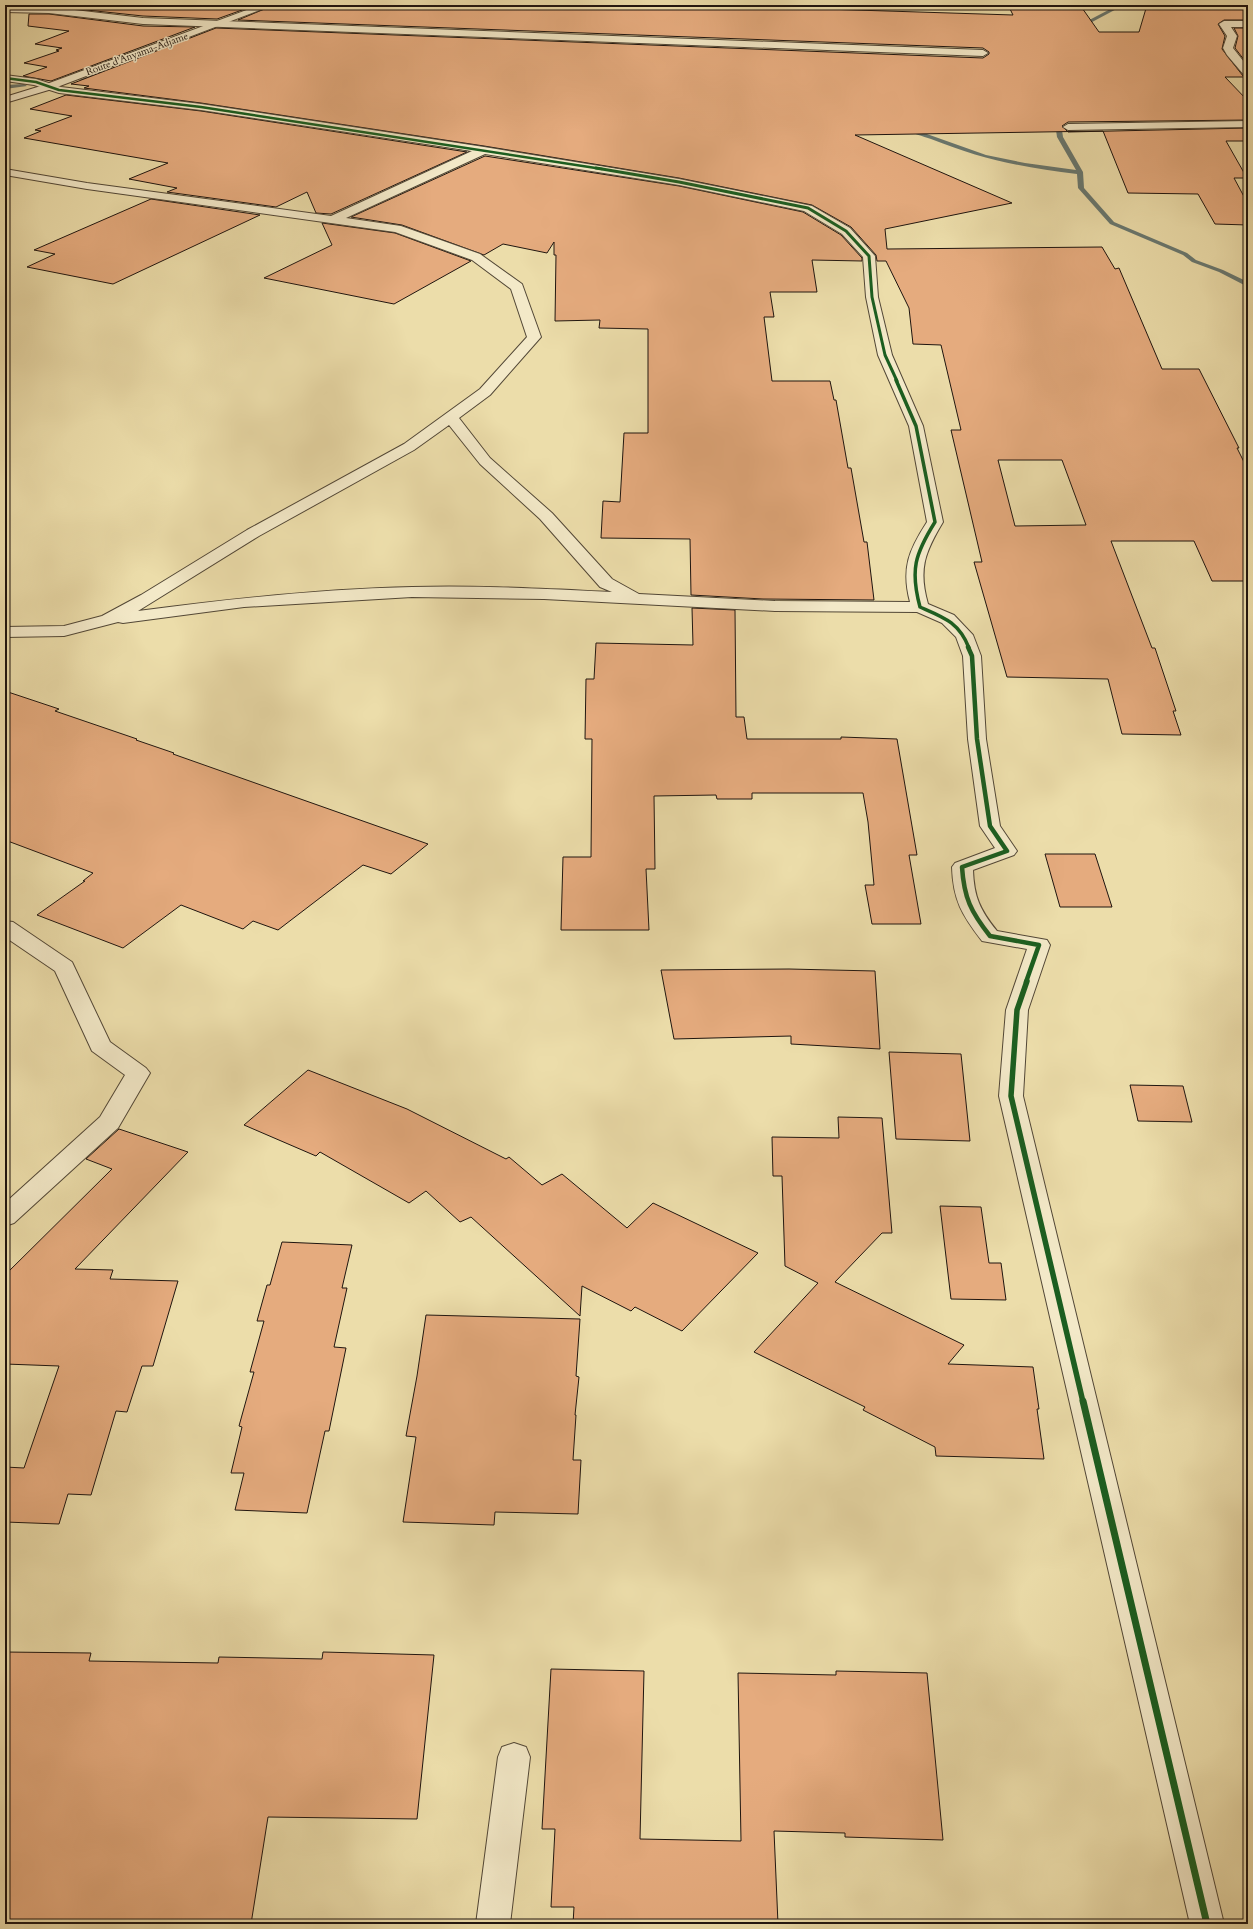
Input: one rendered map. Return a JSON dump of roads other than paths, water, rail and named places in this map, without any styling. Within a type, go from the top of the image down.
[{"type":"street","name":"Route d'Anyama-Adjame","points":[[5,100],[48,86],[268,5]]},
{"type":"street","points":[[5,9],[49,10],[143,21],[983,53]]},
{"type":"street","points":[[1248,24],[1224,24],[1232,36],[1228,48],[1230,53],[1248,73]]},
{"type":"street","points":[[5,78],[36,82],[59,90],[201,106],[484,150],[679,182],[808,208],[846,231],[868,256],[872,297],[885,355],[916,426],[935,522],[922,542],[914,561],[914,586],[920,607]]},
{"type":"street","points":[[1068,127],[1248,124]]},
{"type":"street","points":[[333,220],[484,150]]},
{"type":"street","points":[[5,172],[87,186],[397,229],[476,256],[517,287],[534,336],[485,392],[409,447],[253,533],[148,599],[108,620]]},
{"type":"street","points":[[451,417],[485,461],[546,516],[606,582],[636,598]]},
{"type":"street","points":[[5,632],[64,631],[108,620],[244,602],[412,592],[636,598],[775,606],[920,607],[948,619],[964,635],[972,656],[977,739],[990,826],[1007,851],[962,867],[963,889],[971,912],[990,936],[1039,945],[1017,1010],[1011,1096],[1207,1924]]},
{"type":"street","points":[[5,927],[64,967],[100,1046],[138,1073],[109,1122],[5,1216]]},
{"type":"street","points":[[493,1924],[514,1757]]},
{"type":"waterway","points":[[1077,28],[1122,5]]},
{"type":"waterway","points":[[82,80],[104,72]]},
{"type":"waterway","points":[[5,87],[24,86]]},
{"type":"waterway","points":[[1057,116],[1060,137],[1080,172]]},
{"type":"waterway","points":[[908,129],[985,157],[1025,165],[1080,172]]},
{"type":"waterway","points":[[1080,172],[1081,188],[1112,223],[1185,254],[1194,261],[1221,271],[1248,285]]}]
